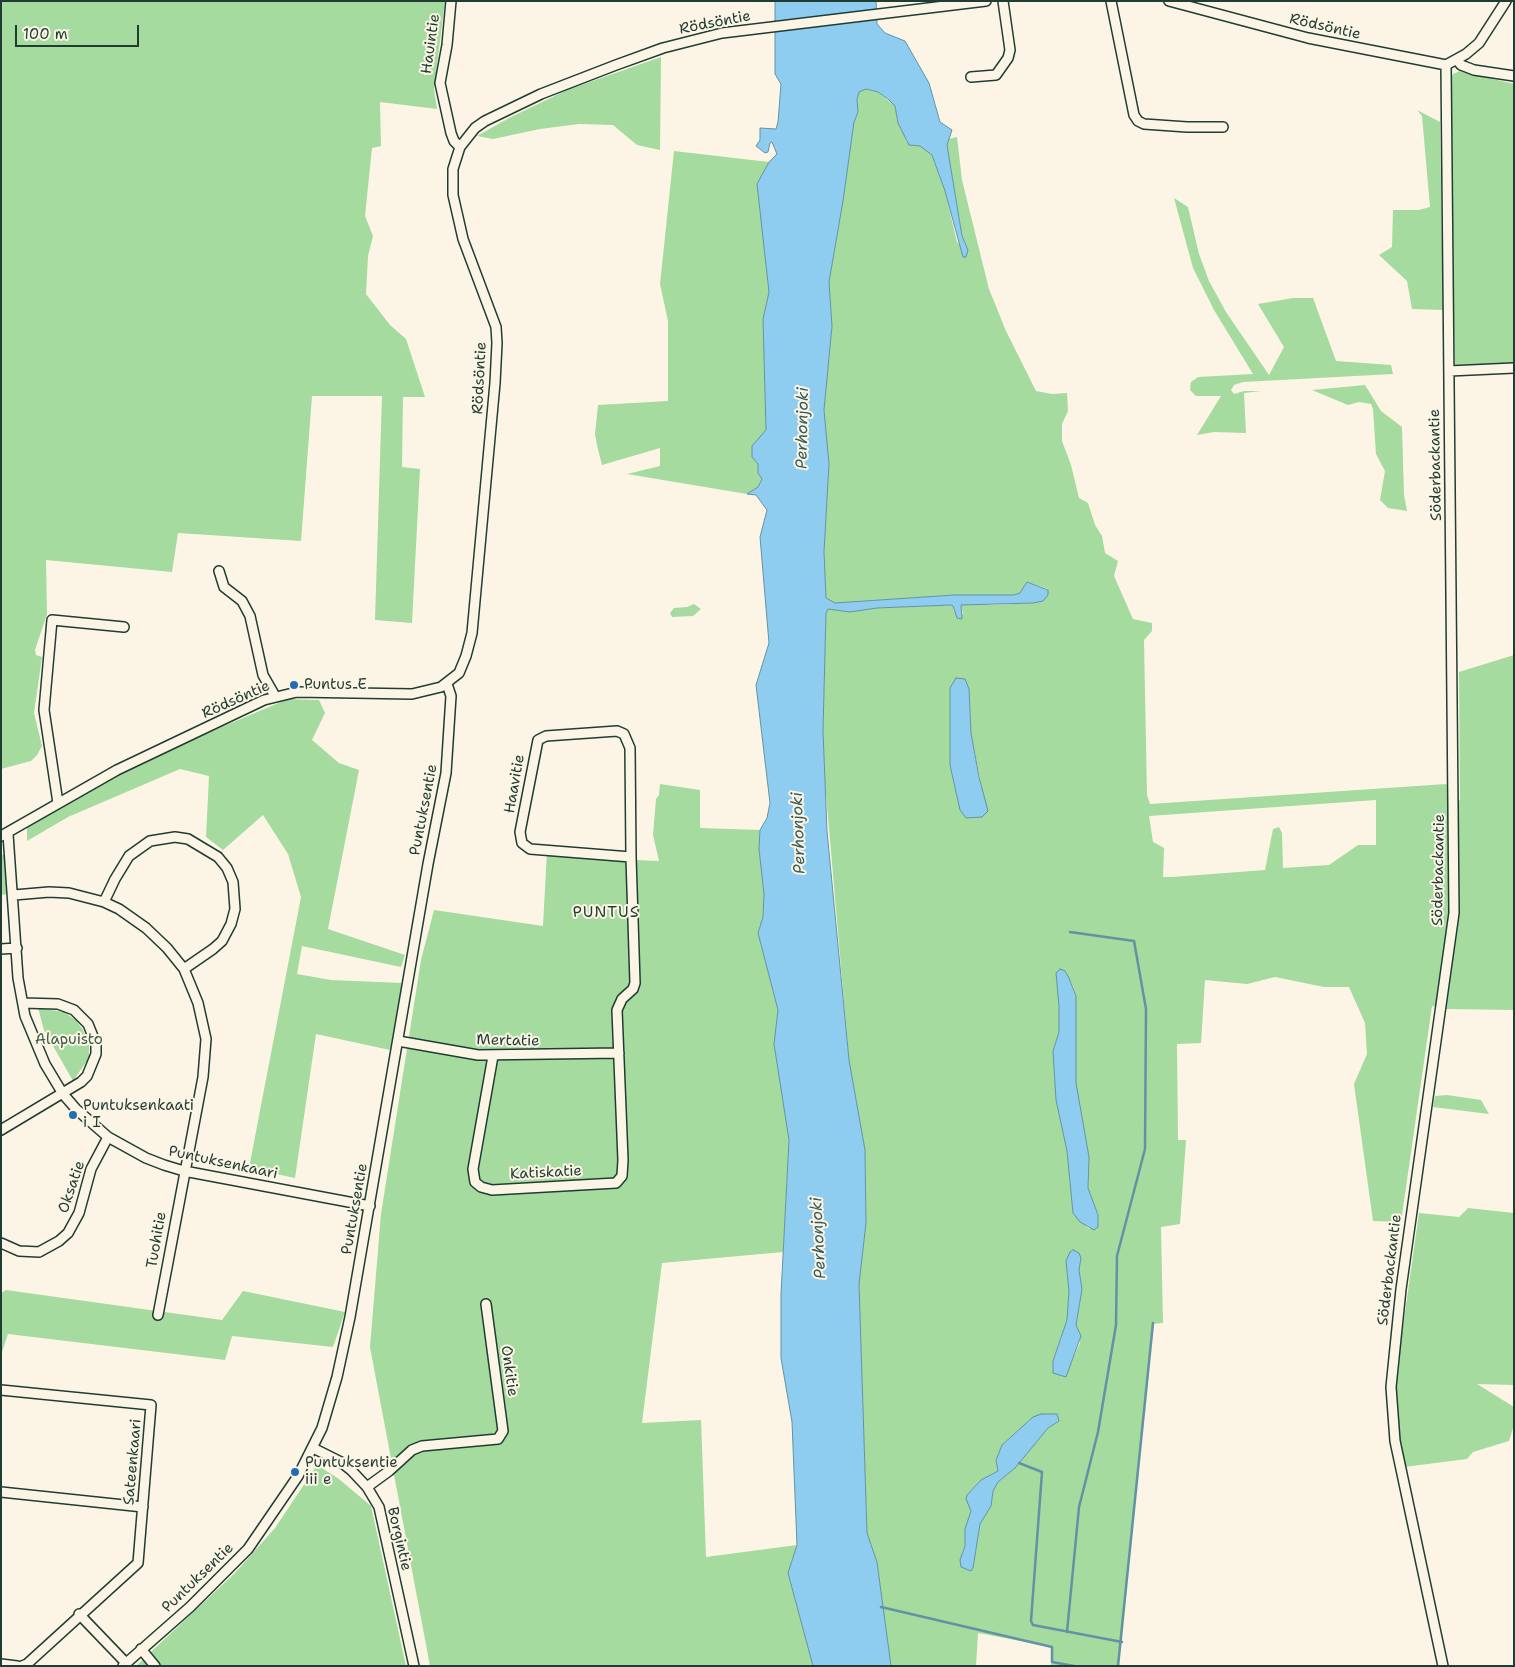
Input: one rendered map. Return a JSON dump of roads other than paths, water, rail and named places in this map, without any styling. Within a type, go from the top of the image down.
[{"type":"street","name":"Hauintie","points":[[451,1],[447,45],[440,83],[451,133],[454,141],[460,147]]},
{"type":"street","name":"Rödsöntie","points":[[4,835],[117,770],[275,696],[297,692],[412,694],[447,684],[463,666],[472,632],[497,343],[496,328],[463,239],[453,194],[453,169],[460,147],[475,128],[485,121],[541,94],[663,48],[722,34],[986,1]]},
{"type":"street","points":[[971,77],[996,75],[1008,58],[1010,50],[1003,1]]},
{"type":"street","points":[[1111,1],[1134,115],[1138,121],[1144,124],[1223,127]]},
{"type":"street","name":"Rödsöntie","points":[[1169,1],[1308,38],[1446,64]]},
{"type":"street","points":[[1446,64],[1457,60],[1479,43],[1506,1]]},
{"type":"street","points":[[1457,60],[1461,65],[1474,70],[1514,76]]},
{"type":"street","name":"Söderbackantie","points":[[1443,1666],[1395,1441],[1391,1387],[1400,1289],[1454,913],[1446,64]]},
{"type":"street","points":[[1449,371],[1514,368]]},
{"type":"street","points":[[219,572],[224,587],[242,601],[250,616],[263,675],[275,696]]},
{"type":"street","points":[[58,803],[44,710],[52,620],[124,627]]},
{"type":"street","name":"Puntuksentie","points":[[125,1665],[190,1608],[248,1549],[279,1507],[313,1448],[338,1378],[446,773],[451,696],[447,684]]},
{"type":"street","name":"Haavitie","points":[[619,1053],[618,1010],[622,999],[633,989],[635,983],[630,748],[624,734],[617,731],[546,736],[538,740],[520,832],[522,843],[530,849],[631,857]]},
{"type":"street","name":"Puntuksenkaari","points":[[4,835],[14,895],[23,1003],[32,1035],[45,1064],[63,1094],[90,1122],[108,1137],[146,1158],[184,1171],[370,1206]]},
{"type":"street","points":[[14,895],[49,892],[69,893],[104,902],[146,928],[184,969],[213,950],[222,941],[231,924],[235,909],[233,882],[227,868],[218,857],[188,840],[175,837],[150,841],[139,847],[122,865],[104,902]]},
{"type":"street","points":[[1,949],[17,948]]},
{"type":"street","name":"Tuohitie","points":[[158,1315],[203,1078],[206,1039],[198,1003],[184,969]]},
{"type":"street","points":[[1,1130],[81,1082],[94,1060],[96,1044],[88,1024],[81,1015],[66,1006],[46,1002],[23,1003]]},
{"type":"street","name":"Mertatie","points":[[398,1041],[493,1056],[619,1053]]},
{"type":"street","name":"Katiskatie","points":[[493,1056],[473,1169],[475,1182],[480,1187],[492,1190],[616,1183],[622,1176],[623,1160],[619,1053]]},
{"type":"street","name":"Oksatie","points":[[1,1243],[19,1251],[39,1252],[49,1248],[68,1233],[79,1213],[91,1169],[108,1137]]},
{"type":"street","name":"Onkitie","points":[[367,1487],[389,1471],[412,1450],[422,1446],[498,1439],[503,1431],[486,1304]]},
{"type":"street","name":"Sateenkaari","points":[[1,1390],[151,1405],[138,1563],[79,1614],[27,1664],[22,1666]]},
{"type":"street","name":"Borgintie","points":[[313,1448],[341,1462],[367,1487],[379,1507],[414,1666]]},
{"type":"street","points":[[1,1492],[143,1507]]},
{"type":"street","points":[[79,1614],[125,1665]]},
{"type":"street","points":[[141,1649],[155,1666]]},
{"type":"street","points":[[1,1664],[17,1666]]},
{"type":"water","name":"Perhonjoki","points":[[775,1],[876,1],[877,24],[885,33],[905,41],[929,83],[940,122],[952,130],[947,145],[962,236],[968,250],[966,257],[963,257],[945,191],[932,155],[920,146],[909,145],[898,123],[895,106],[888,99],[878,92],[866,89],[859,92],[857,99],[858,112],[854,122],[829,282],[832,326],[824,410],[829,464],[824,552],[826,598],[835,603],[954,595],[1014,595],[1020,593],[1027,582],[1048,590],[1048,595],[1043,601],[1033,603],[961,605],[962,619],[957,618],[951,605],[877,608],[850,612],[828,609],[826,613],[823,731],[827,831],[849,1060],[865,1150],[866,1223],[859,1284],[867,1533],[877,1562],[891,1666],[813,1666],[788,1573],[797,1545],[792,1422],[781,1358],[781,1294],[789,1140],[774,1044],[778,1010],[758,933],[763,917],[764,894],[759,849],[760,830],[767,818],[770,803],[756,685],[769,643],[760,537],[767,510],[756,495],[747,494],[758,487],[762,479],[758,473],[758,464],[752,457],[752,446],[766,430],[763,319],[769,292],[757,184],[769,162],[777,154],[772,142],[768,152],[765,153],[756,146],[760,140],[760,128],[776,129],[778,122],[781,84],[775,74]]},
{"type":"water","points":[[956,678],[965,679],[969,689],[971,733],[979,777],[988,811],[982,817],[966,818],[960,810],[950,765],[950,688]]},
{"type":"water","points":[[1060,969],[1065,971],[1076,996],[1076,1083],[1089,1157],[1088,1188],[1098,1215],[1098,1227],[1094,1230],[1080,1222],[1073,1213],[1067,1151],[1056,1100],[1053,1051],[1059,1032],[1056,973]]},
{"type":"water","points":[[1073,1250],[1079,1253],[1081,1258],[1079,1270],[1082,1289],[1076,1325],[1081,1336],[1066,1377],[1053,1373],[1053,1361],[1067,1320],[1069,1291],[1066,1261]]},
{"type":"water","points":[[1041,1414],[1057,1414],[1059,1421],[1048,1428],[1015,1468],[998,1482],[993,1491],[991,1506],[980,1524],[973,1568],[971,1571],[961,1567],[960,1560],[965,1546],[965,1529],[971,1511],[966,1499],[967,1495],[981,1480],[998,1471],[996,1460],[1002,1445],[1033,1417]]},
{"type":"waterway","points":[[1067,1632],[1079,1507],[1098,1432],[1116,1325],[1117,1256],[1145,1149],[1146,1009],[1134,941],[1070,932]]},
{"type":"waterway","points":[[1118,1666],[1153,1323]]},
{"type":"waterway","points":[[1019,1463],[1042,1472],[1031,1621],[1033,1625],[1122,1642]]},
{"type":"waterway","points":[[881,1607],[1052,1647],[1052,1662],[1074,1666]]},
{"type":"place","name":"Puntus E","points":[[294,685]]},
{"type":"place","name":"Puntuksenkaati i I","points":[[73,1115]]},
{"type":"place","name":"Puntuksentie iii e","points":[[295,1472]]},
{"type":"district","name":"PUNTUS","points":[[606,913]]},
{"type":"park label","name":"Alapuisto","points":[[69,1040]]}]
